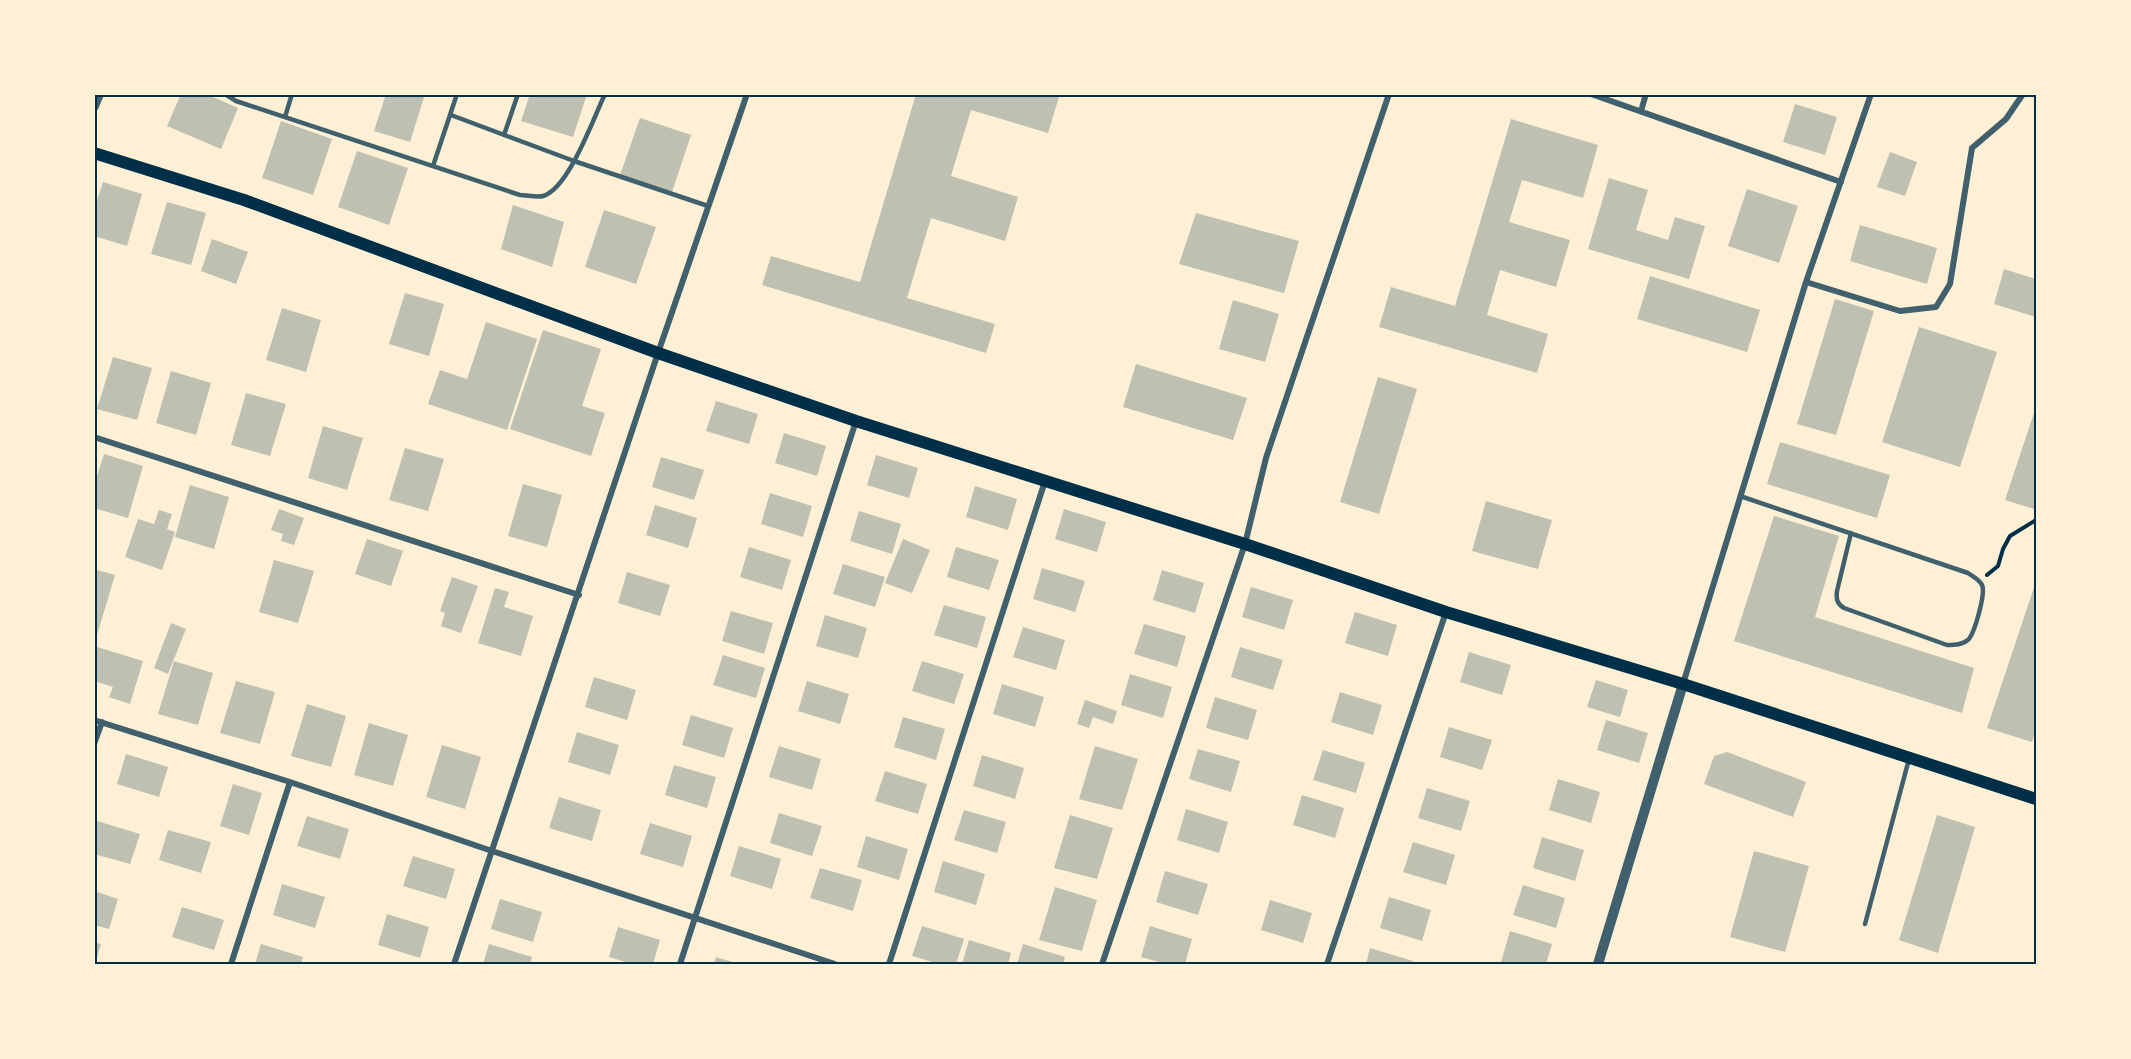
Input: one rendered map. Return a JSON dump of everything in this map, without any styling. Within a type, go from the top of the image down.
[{"type":"main road","points":[[94,153],[244,200],[856,422],[1245,544],[1446,612],[1683,684],[2037,799]]},
{"type":"street","points":[[94,106],[99,94]]},
{"type":"street","points":[[454,964],[579,595],[658,352],[747,94]]},
{"type":"street","points":[[1102,964],[1245,544],[1266,458],[1389,94]]},
{"type":"street","points":[[1592,94],[1840,183]]},
{"type":"street","points":[[1641,111],[1646,94]]},
{"type":"street","points":[[1598,964],[1806,282],[1870,94]]},
{"type":"street","points":[[1806,282],[1900,311],[1936,307],[1950,284],[1972,148],[2006,119],[2023,94]]},
{"type":"street","points":[[680,964],[856,422]]},
{"type":"street","points":[[94,437],[579,595]]},
{"type":"street","points":[[889,964],[1045,481]]},
{"type":"street","points":[[1327,964],[1446,612]]},
{"type":"street","points":[[94,744],[98,721],[291,782],[835,964]]},
{"type":"street","points":[[231,964],[291,782]]},
{"type":"lane","points":[[225,94],[236,101],[520,195],[542,197],[557,188],[574,161],[605,94]]},
{"type":"lane","points":[[285,117],[292,94]]},
{"type":"lane","points":[[433,166],[457,94]]},
{"type":"lane","points":[[504,135],[518,94]]},
{"type":"lane","points":[[451,114],[574,161],[708,206]]},
{"type":"lane","points":[[1740,496],[1851,533],[1968,573],[1982,584],[1984,593],[1968,641],[1959,645],[1936,642],[1838,604],[1837,591],[1851,533]]},
{"type":"lane","points":[[1865,924],[1910,758]]},
{"type":"path","points":[[1974,577],[1988,575],[1998,566],[2010,536],[2037,520]]},
{"type":"building","points":[[181,94],[206,94],[238,108],[221,149],[167,126]]},
{"type":"building","points":[[386,94],[425,94],[410,142],[374,131]]},
{"type":"building","points":[[530,94],[587,94],[573,137],[521,121]]},
{"type":"building","points":[[916,94],[1051,94],[1059,97],[1048,133],[971,110],[951,176],[1018,197],[1005,241],[931,218],[907,298],[995,324],[986,353],[762,285],[771,256],[860,282]]},
{"type":"building","points":[[1795,104],[1837,117],[1825,155],[1783,142]]},
{"type":"building","points":[[640,118],[691,135],[672,192],[620,175]]},
{"type":"building","points":[[1511,119],[1598,145],[1583,198],[1522,180],[1509,222],[1570,240],[1556,287],[1500,270],[1487,315],[1548,334],[1537,373],[1379,327],[1391,287],[1455,306]]},
{"type":"building","points":[[281,121],[332,139],[313,195],[262,178]]},
{"type":"building","points":[[357,151],[408,168],[389,225],[338,207]]},
{"type":"building","points":[[1890,152],[1917,162],[1905,196],[1877,187]]},
{"type":"building","points":[[1609,178],[1648,190],[1636,230],[1668,240],[1675,217],[1705,226],[1689,279],[1588,249]]},
{"type":"building","points":[[103,182],[142,194],[127,246],[94,236],[94,210]]},
{"type":"building","points":[[1747,189],[1798,206],[1779,263],[1728,246]]},
{"type":"building","points":[[167,202],[206,213],[191,265],[151,254]]},
{"type":"building","points":[[513,205],[564,222],[552,267],[501,249]]},
{"type":"building","points":[[604,210],[656,227],[636,284],[585,267]]},
{"type":"building","points":[[1196,213],[1299,241],[1284,293],[1179,264]]},
{"type":"building","points":[[1860,225],[1937,248],[1927,284],[1850,261]]},
{"type":"building","points":[[212,239],[248,252],[236,284],[201,271]]},
{"type":"building","points":[[2004,269],[2036,279],[2036,317],[1994,304]]},
{"type":"building","points":[[1650,276],[1760,310],[1747,352],[1637,319]]},
{"type":"building","points":[[405,293],[444,304],[429,356],[389,344]]},
{"type":"building","points":[[1835,299],[1874,311],[1836,435],[1797,424]]},
{"type":"building","points":[[1233,300],[1279,314],[1265,362],[1219,349]]},
{"type":"building","points":[[282,308],[321,320],[306,372],[266,360]]},
{"type":"building","points":[[486,322],[537,339],[507,430],[428,404],[440,370],[467,379]]},
{"type":"building","points":[[1919,327],[1997,352],[1960,467],[1882,442]]},
{"type":"building","points":[[543,330],[601,349],[582,406],[605,413],[591,456],[510,429]]},
{"type":"building","points":[[113,357],[152,368],[137,420],[97,409]]},
{"type":"building","points":[[1136,364],[1247,398],[1233,440],[1123,407]]},
{"type":"building","points":[[171,371],[211,383],[196,435],[156,423]]},
{"type":"building","points":[[1378,377],[1417,389],[1379,514],[1340,502]]},
{"type":"building","points":[[246,393],[286,404],[270,456],[231,445]]},
{"type":"building","points":[[716,401],[758,414],[749,444],[706,431]]},
{"type":"building","points":[[2036,407],[2036,503],[2034,509],[2005,500]]},
{"type":"building","points":[[323,426],[363,438],[347,490],[308,478]]},
{"type":"building","points":[[784,433],[826,446],[817,476],[775,463]]},
{"type":"building","points":[[1780,442],[1890,475],[1877,518],[1767,484]]},
{"type":"building","points":[[405,448],[444,459],[428,511],[389,500]]},
{"type":"building","points":[[104,454],[143,466],[128,518],[94,508],[94,486]]},
{"type":"building","points":[[876,455],[918,468],[909,498],[867,485]]},
{"type":"building","points":[[661,457],[704,470],[694,500],[652,487]]},
{"type":"building","points":[[523,484],[562,495],[547,547],[508,536]]},
{"type":"building","points":[[190,485],[229,497],[214,549],[175,537]]},
{"type":"building","points":[[975,486],[1017,499],[1008,530],[966,517]]},
{"type":"building","points":[[770,493],[812,506],[803,537],[761,524]]},
{"type":"building","points":[[1486,501],[1552,520],[1538,569],[1472,551]]},
{"type":"building","points":[[655,505],[697,518],[688,548],[646,535]]},
{"type":"building","points":[[279,509],[304,518],[294,545],[281,541],[283,534],[271,530]]},
{"type":"building","points":[[1064,509],[1106,522],[1097,552],[1055,539]]},
{"type":"building","points":[[159,510],[172,514],[167,529],[175,532],[162,570],[125,557],[138,519],[154,524]]},
{"type":"building","points":[[859,511],[901,524],[892,554],[850,541]]},
{"type":"building","points":[[1774,516],[1839,536],[1815,617],[1974,668],[1962,713],[1734,641]]},
{"type":"building","points":[[367,539],[403,551],[391,586],[355,574]]},
{"type":"building","points":[[903,539],[930,550],[912,593],[885,583]]},
{"type":"building","points":[[749,547],[791,560],[782,590],[740,577]]},
{"type":"building","points":[[956,547],[999,560],[989,590],[947,577]]},
{"type":"building","points":[[274,560],[314,571],[298,623],[259,612]]},
{"type":"building","points":[[843,564],[885,577],[875,607],[833,594]]},
{"type":"building","points":[[1042,568],[1085,581],[1075,612],[1033,599]]},
{"type":"building","points":[[94,569],[115,575],[97,635],[94,634]]},
{"type":"building","points":[[1162,570],[1204,583],[1195,613],[1153,600]]},
{"type":"building","points":[[627,572],[670,585],[660,616],[618,603]]},
{"type":"building","points":[[452,577],[478,586],[461,633],[441,626],[445,613],[440,611]]},
{"type":"building","points":[[2036,581],[2036,729],[2032,742],[1987,728]]},
{"type":"building","points":[[1251,587],[1293,600],[1284,630],[1242,617]]},
{"type":"building","points":[[495,588],[509,592],[504,607],[533,616],[521,656],[478,643]]},
{"type":"building","points":[[944,605],[986,617],[977,648],[934,635]]},
{"type":"building","points":[[731,611],[773,623],[764,654],[722,641]]},
{"type":"building","points":[[1355,612],[1397,625],[1388,656],[1345,643]]},
{"type":"building","points":[[825,615],[867,628],[858,658],[816,646]]},
{"type":"building","points":[[171,623],[186,629],[168,674],[154,668]]},
{"type":"building","points":[[1144,624],[1186,636],[1177,667],[1134,654]]},
{"type":"building","points":[[1023,627],[1065,640],[1056,670],[1013,657]]},
{"type":"building","points":[[94,646],[143,661],[130,704],[109,697],[113,687],[94,681]]},
{"type":"building","points":[[1240,647],[1283,660],[1273,690],[1231,677]]},
{"type":"building","points":[[1469,652],[1511,665],[1502,695],[1460,682]]},
{"type":"building","points":[[723,655],[765,668],[756,698],[713,685]]},
{"type":"building","points":[[174,661],[213,673],[198,725],[158,714]]},
{"type":"building","points":[[922,661],[964,674],[954,704],[912,691]]},
{"type":"building","points":[[1130,674],[1172,687],[1163,718],[1121,705]]},
{"type":"building","points":[[594,677],[636,690],[627,720],[585,707]]},
{"type":"building","points":[[1596,680],[1628,690],[1620,717],[1587,707]]},
{"type":"building","points":[[236,681],[275,692],[260,744],[220,733]]},
{"type":"building","points":[[807,681],[849,694],[840,724],[798,711]]},
{"type":"building","points":[[1002,684],[1044,697],[1035,727],[993,714]]},
{"type":"building","points":[[1340,692],[1382,705],[1373,735],[1331,722]]},
{"type":"building","points":[[1215,697],[1257,710],[1248,740],[1206,728]]},
{"type":"building","points":[[1085,700],[1117,711],[1113,724],[1093,717],[1089,728],[1077,724]]},
{"type":"building","points":[[307,704],[346,716],[331,767],[291,756]]},
{"type":"building","points":[[691,715],[733,728],[724,758],[682,745]]},
{"type":"building","points":[[903,717],[945,729],[936,760],[894,747]]},
{"type":"building","points":[[1606,720],[1648,733],[1639,763],[1597,750]]},
{"type":"building","points":[[369,723],[408,735],[393,786],[354,775]]},
{"type":"building","points":[[1449,727],[1492,740],[1482,770],[1440,757]]},
{"type":"building","points":[[577,732],[619,745],[610,775],[568,762]]},
{"type":"building","points":[[442,745],[481,757],[465,809],[426,797]]},
{"type":"building","points":[[779,746],[821,759],[812,790],[769,777]]},
{"type":"building","points":[[1095,746],[1138,759],[1122,810],[1079,799]]},
{"type":"building","points":[[1198,749],[1240,761],[1231,792],[1189,779]]},
{"type":"building","points":[[1323,750],[1365,763],[1356,793],[1313,780]]},
{"type":"building","points":[[1727,752],[1806,782],[1793,817],[1704,784],[1714,756]]},
{"type":"building","points":[[126,754],[168,767],[159,797],[117,784]]},
{"type":"building","points":[[982,755],[1024,768],[1015,799],[973,786]]},
{"type":"building","points":[[674,765],[716,777],[707,808],[665,795]]},
{"type":"building","points":[[885,771],[927,784],[918,814],[875,801]]},
{"type":"building","points":[[1558,779],[1600,792],[1591,823],[1549,810]]},
{"type":"building","points":[[233,784],[262,793],[249,835],[220,826]]},
{"type":"building","points":[[1427,788],[1470,801],[1461,831],[1418,818]]},
{"type":"building","points":[[1302,795],[1344,808],[1335,838],[1293,825]]},
{"type":"building","points":[[559,797],[601,810],[592,841],[549,828]]},
{"type":"building","points":[[1186,809],[1228,822],[1219,853],[1177,840]]},
{"type":"building","points":[[964,810],[1006,822],[997,853],[954,840]]},
{"type":"building","points":[[779,813],[822,826],[812,856],[770,843]]},
{"type":"building","points":[[1070,815],[1113,828],[1097,879],[1054,868]]},
{"type":"building","points":[[1937,815],[1975,827],[1938,953],[1899,940]]},
{"type":"building","points":[[307,816],[349,829],[340,859],[297,846]]},
{"type":"building","points":[[97,821],[140,834],[130,864],[94,854],[94,831]]},
{"type":"building","points":[[650,823],[692,836],[683,867],[640,854]]},
{"type":"building","points":[[168,830],[211,842],[201,873],[159,860]]},
{"type":"building","points":[[866,836],[908,849],[899,880],[857,867]]},
{"type":"building","points":[[1542,837],[1584,850],[1575,881],[1533,868]]},
{"type":"building","points":[[1413,842],[1455,855],[1446,885],[1403,872]]},
{"type":"building","points":[[739,846],[781,859],[772,889],[730,876]]},
{"type":"building","points":[[1754,851],[1809,866],[1785,952],[1730,937]]},
{"type":"building","points":[[413,856],[455,869],[446,899],[403,886]]},
{"type":"building","points":[[943,861],[985,874],[976,905],[934,892]]},
{"type":"building","points":[[820,868],[862,880],[853,911],[810,898]]},
{"type":"building","points":[[1165,871],[1208,884],[1198,915],[1156,902]]},
{"type":"building","points":[[282,884],[325,897],[315,928],[273,915]]},
{"type":"building","points":[[1523,885],[1565,898],[1556,928],[1513,915]]},
{"type":"building","points":[[1055,887],[1097,900],[1082,951],[1039,940]]},
{"type":"building","points":[[94,891],[118,899],[109,929],[94,925]]},
{"type":"building","points":[[1389,897],[1431,910],[1422,941],[1380,928]]},
{"type":"building","points":[[500,899],[542,912],[533,942],[491,929]]},
{"type":"building","points":[[1270,900],[1312,913],[1303,943],[1261,930]]},
{"type":"building","points":[[182,907],[224,920],[214,950],[172,937]]},
{"type":"building","points":[[387,914],[429,927],[420,958],[378,945]]},
{"type":"building","points":[[922,926],[964,939],[956,964],[939,964],[912,956]]},
{"type":"building","points":[[1150,926],[1192,939],[1185,964],[1166,964],[1141,957]]},
{"type":"building","points":[[618,927],[660,940],[653,964],[632,964],[609,957]]},
{"type":"building","points":[[1510,931],[1552,944],[1546,964],[1501,962]]},
{"type":"building","points":[[969,940],[1011,953],[1008,964],[962,964]]},
{"type":"building","points":[[94,942],[101,944],[95,964],[94,964]]},
{"type":"building","points":[[261,944],[303,957],[301,964],[255,964]]},
{"type":"building","points":[[489,944],[532,957],[530,964],[483,964]]},
{"type":"building","points":[[1023,944],[1065,957],[1063,964],[1017,964]]},
{"type":"building","points":[[1370,948],[1413,961],[1412,964],[1366,964]]},
{"type":"building","points":[[716,957],[739,964],[714,964]]}]
